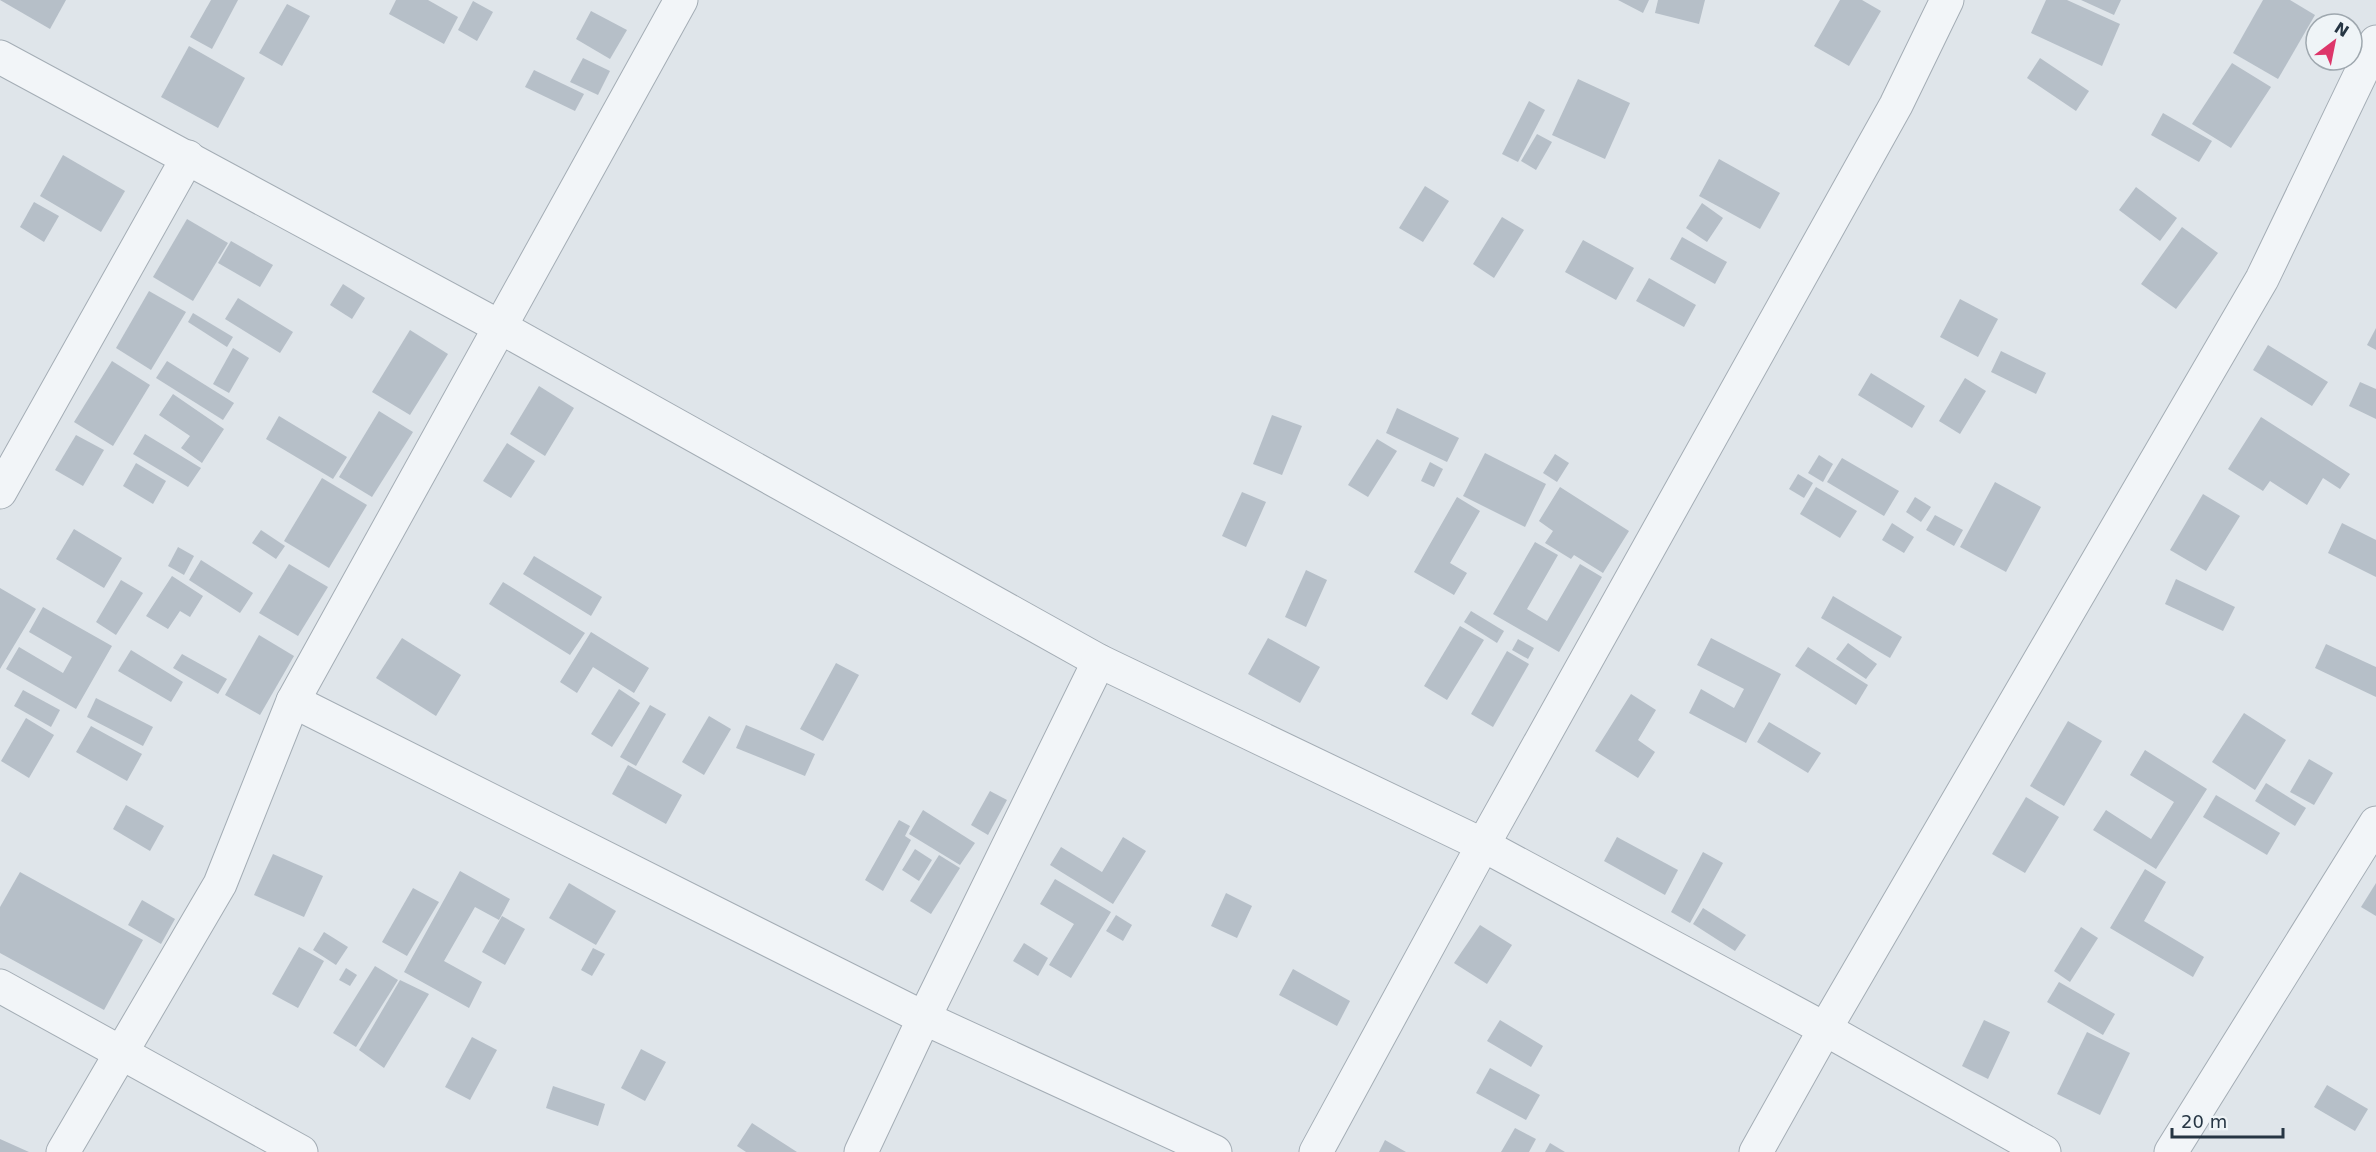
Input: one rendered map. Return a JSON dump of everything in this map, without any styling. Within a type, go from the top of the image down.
[{"type":"street","points":[[63,1152],[220,884],[293,701],[681,0]]},
{"type":"street","points":[[1316,1152],[1483,845],[1896,105],[1947,0]]},
{"type":"street","points":[[1756,1152],[1825,1029],[2262,279],[2376,42]]},
{"type":"street","points":[[0,57],[500,327],[1099,661],[1483,845],[1825,1029],[2044,1152]]},
{"type":"street","points":[[0,492],[188,157]]},
{"type":"street","points":[[861,1152],[1099,661]]},
{"type":"street","points":[[293,701],[924,1018],[1215,1152]]},
{"type":"street","points":[[2170,1152],[2376,823]]},
{"type":"street","points":[[0,986],[301,1152]]},
{"type":"building","points":[[0,0],[66,0],[50,29]]},
{"type":"building","points":[[211,0],[238,0],[212,49],[190,37]]},
{"type":"building","points":[[396,0],[428,0],[458,17],[444,44],[389,14]]},
{"type":"building","points":[[1618,0],[1649,0],[1643,13]]},
{"type":"building","points":[[1658,0],[1705,0],[1699,24],[1655,13]]},
{"type":"building","points":[[1840,0],[1862,0],[1881,11],[1849,66],[1814,46]]},
{"type":"building","points":[[2046,0],[2067,0],[2120,24],[2102,66],[2031,33]]},
{"type":"building","points":[[2081,0],[2121,0],[2114,15]]},
{"type":"building","points":[[2263,0],[2290,0],[2310,12],[2304,12],[2304,34],[2278,79],[2233,53]]},
{"type":"building","points":[[473,1],[493,12],[477,41],[458,30]]},
{"type":"building","points":[[287,4],[310,16],[282,66],[259,53]]},
{"type":"building","points":[[591,11],[627,30],[610,59],[576,39]]},
{"type":"building","points":[[189,46],[245,78],[218,128],[161,97]]},
{"type":"building","points":[[583,58],[610,71],[598,95],[570,82]]},
{"type":"building","points":[[2040,58],[2089,91],[2076,111],[2027,78]]},
{"type":"building","points":[[2232,63],[2271,87],[2231,148],[2192,124]]},
{"type":"building","points":[[534,70],[584,94],[575,111],[525,87]]},
{"type":"building","points":[[1578,79],[1630,103],[1605,159],[1552,135]]},
{"type":"building","points":[[1529,101],[1545,110],[1518,162],[1502,154]]},
{"type":"building","points":[[2163,113],[2212,141],[2199,162],[2151,135]]},
{"type":"building","points":[[1537,134],[1552,142],[1536,170],[1521,161]]},
{"type":"building","points":[[63,155],[125,191],[101,232],[40,196]]},
{"type":"building","points":[[1719,159],[1780,193],[1760,229],[1699,196]]},
{"type":"building","points":[[1425,186],[1449,201],[1423,242],[1399,228]]},
{"type":"building","points":[[2136,187],[2177,218],[2160,241],[2119,210]]},
{"type":"building","points":[[34,202],[59,216],[44,242],[20,227]]},
{"type":"building","points":[[1702,203],[1723,218],[1707,242],[1686,228]]},
{"type":"building","points":[[1502,217],[1524,230],[1494,278],[1473,264]]},
{"type":"building","points":[[187,219],[228,243],[193,301],[153,277]]},
{"type":"building","points":[[2182,227],[2218,253],[2176,309],[2141,284]]},
{"type":"building","points":[[1682,237],[1727,262],[1715,284],[1670,259]]},
{"type":"building","points":[[1583,240],[1634,268],[1616,300],[1565,272]]},
{"type":"building","points":[[231,241],[273,265],[260,287],[218,263]]},
{"type":"building","points":[[1649,278],[1696,305],[1684,327],[1636,301]]},
{"type":"building","points":[[343,284],[365,298],[352,319],[330,305]]},
{"type":"building","points":[[149,291],[186,312],[151,370],[116,348]]},
{"type":"building","points":[[238,298],[293,332],[280,353],[225,319]]},
{"type":"building","points":[[1960,299],[1998,319],[1978,357],[1940,337]]},
{"type":"building","points":[[193,313],[233,337],[227,347],[188,322]]},
{"type":"building","points":[[2376,328],[2376,350],[2367,345]]},
{"type":"building","points":[[410,330],[448,354],[410,415],[372,392]]},
{"type":"building","points":[[2268,345],[2328,382],[2312,406],[2253,370]]},
{"type":"building","points":[[233,348],[249,358],[229,393],[213,384]]},
{"type":"building","points":[[2001,351],[2046,373],[2036,394],[1991,372]]},
{"type":"building","points":[[112,361],[150,385],[113,446],[74,422]]},
{"type":"building","points":[[167,361],[234,403],[223,420],[156,378]]},
{"type":"building","points":[[1871,373],[1925,406],[1912,428],[1858,395]]},
{"type":"building","points":[[1965,378],[1986,391],[1960,434],[1939,421]]},
{"type":"building","points":[[2360,382],[2376,389],[2376,419],[2349,406]]},
{"type":"building","points":[[539,386],[574,408],[545,456],[510,434]]},
{"type":"building","points":[[173,394],[224,429],[202,463],[181,448],[190,436],[159,415]]},
{"type":"building","points":[[1397,408],[1459,438],[1447,462],[1386,433]]},
{"type":"building","points":[[379,411],[413,432],[372,497],[339,477]]},
{"type":"building","points":[[1272,415],[1302,426],[1282,475],[1253,464]]},
{"type":"building","points":[[279,416],[347,457],[333,479],[266,439]]},
{"type":"building","points":[[2261,417],[2350,474],[2340,489],[2323,478],[2307,505],[2270,481],[2263,491],[2228,469]]},
{"type":"building","points":[[145,434],[201,468],[188,487],[133,454]]},
{"type":"building","points":[[76,435],[104,450],[83,486],[55,470]]},
{"type":"building","points":[[1377,439],[1397,451],[1368,497],[1348,485]]},
{"type":"building","points":[[507,443],[535,461],[511,498],[483,481]]},
{"type":"building","points":[[1485,453],[1546,484],[1525,527],[1463,496]]},
{"type":"building","points":[[1555,454],[1569,463],[1557,482],[1543,473]]},
{"type":"building","points":[[1819,455],[1833,464],[1823,482],[1808,473]]},
{"type":"building","points":[[1842,458],[1899,491],[1884,516],[1827,482]]},
{"type":"building","points":[[1430,462],[1443,469],[1434,487],[1421,481]]},
{"type":"building","points":[[136,463],[166,481],[153,504],[123,486]]},
{"type":"building","points":[[1798,474],[1813,483],[1804,498],[1789,489]]},
{"type":"building","points":[[322,478],[367,505],[329,568],[284,541]]},
{"type":"building","points":[[1995,482],[2041,507],[2006,572],[1960,547]]},
{"type":"building","points":[[1560,487],[1629,531],[1603,573],[1574,555],[1571,559],[1545,543],[1553,531],[1539,521]]},
{"type":"building","points":[[1816,487],[1857,511],[1840,538],[1800,514]]},
{"type":"building","points":[[1242,492],[1266,502],[1246,547],[1222,536]]},
{"type":"building","points":[[2203,494],[2240,516],[2206,571],[2170,550]]},
{"type":"building","points":[[1457,497],[1480,511],[1450,563],[1467,573],[1454,595],[1414,572]]},
{"type":"building","points":[[1915,497],[1931,507],[1921,522],[1906,512]]},
{"type":"building","points":[[1935,515],[1963,530],[1954,546],[1926,530]]},
{"type":"building","points":[[1892,523],[1914,537],[1904,553],[1882,540]]},
{"type":"building","points":[[2342,523],[2376,540],[2376,577],[2328,553]]},
{"type":"building","points":[[74,529],[122,558],[104,588],[56,559]]},
{"type":"building","points":[[261,530],[285,546],[276,559],[252,543]]},
{"type":"building","points":[[1535,542],[1558,555],[1527,609],[1547,621],[1580,564],[1602,577],[1559,652],[1493,614]]},
{"type":"building","points":[[178,547],[194,556],[184,575],[168,566]]},
{"type":"building","points":[[534,556],[602,597],[591,616],[523,574]]},
{"type":"building","points":[[201,560],[253,593],[240,613],[189,580]]},
{"type":"building","points":[[289,564],[328,587],[298,636],[259,613]]},
{"type":"building","points":[[1306,570],[1327,580],[1306,627],[1285,617]]},
{"type":"building","points":[[172,576],[203,596],[190,617],[180,611],[168,629],[146,616]]},
{"type":"building","points":[[2176,579],[2235,607],[2223,631],[2165,604]]},
{"type":"building","points":[[121,580],[143,593],[116,635],[96,622]]},
{"type":"building","points":[[503,582],[585,633],[570,655],[489,604]]},
{"type":"building","points":[[0,588],[36,609],[0,669]]},
{"type":"building","points":[[1833,596],[1902,637],[1890,658],[1821,618]]},
{"type":"building","points":[[43,607],[112,646],[76,709],[6,669],[19,647],[63,673],[72,657],[29,632]]},
{"type":"building","points":[[1471,611],[1504,631],[1497,643],[1464,622]]},
{"type":"building","points":[[1460,626],[1484,640],[1447,700],[1424,686]]},
{"type":"building","points":[[591,632],[649,668],[634,693],[593,667],[577,693],[560,682]]},
{"type":"building","points":[[259,635],[294,656],[260,715],[225,695]]},
{"type":"building","points":[[402,638],[461,675],[436,716],[376,678]]},
{"type":"building","points":[[1268,638],[1320,667],[1300,703],[1248,674]]},
{"type":"building","points":[[1711,638],[1781,674],[1746,743],[1689,713],[1701,689],[1734,708],[1744,689],[1697,665]]},
{"type":"building","points":[[1518,639],[1534,648],[1528,659],[1512,650]]},
{"type":"building","points":[[1848,643],[1877,664],[1866,679],[1836,659]]},
{"type":"building","points":[[2326,644],[2376,667],[2376,697],[2315,668]]},
{"type":"building","points":[[1808,647],[1868,685],[1856,705],[1795,666]]},
{"type":"building","points":[[131,650],[183,682],[171,702],[118,671]]},
{"type":"building","points":[[1507,651],[1529,664],[1493,727],[1471,714]]},
{"type":"building","points":[[182,654],[227,679],[218,694],[173,668]]},
{"type":"building","points":[[836,663],[859,675],[823,741],[800,729]]},
{"type":"building","points":[[619,689],[640,703],[612,747],[591,734]]},
{"type":"building","points":[[23,690],[60,710],[51,727],[14,706]]},
{"type":"building","points":[[1631,694],[1656,710],[1638,740],[1655,752],[1638,778],[1595,751]]},
{"type":"building","points":[[96,698],[153,727],[143,746],[87,717]]},
{"type":"building","points":[[650,705],[666,714],[636,766],[620,757]]},
{"type":"building","points":[[2244,713],[2286,740],[2255,790],[2212,762]]},
{"type":"building","points":[[709,716],[731,729],[704,775],[682,762]]},
{"type":"building","points":[[26,718],[54,735],[29,778],[1,761]]},
{"type":"building","points":[[2068,721],[2102,741],[2064,806],[2030,786]]},
{"type":"building","points":[[1769,722],[1821,753],[1808,773],[1757,742]]},
{"type":"building","points":[[746,725],[815,754],[805,776],[736,748]]},
{"type":"building","points":[[91,726],[142,754],[127,781],[76,752]]},
{"type":"building","points":[[2145,750],[2207,789],[2156,869],[2093,830],[2106,810],[2151,839],[2174,802],[2130,775]]},
{"type":"building","points":[[2309,759],[2333,773],[2314,805],[2290,792]]},
{"type":"building","points":[[628,765],[682,795],[666,824],[612,794]]},
{"type":"building","points":[[2266,783],[2306,808],[2295,826],[2255,801]]},
{"type":"building","points":[[990,791],[1007,800],[988,835],[971,825]]},
{"type":"building","points":[[2216,795],[2280,833],[2267,855],[2203,817]]},
{"type":"building","points":[[2026,797],[2059,817],[2025,873],[1992,854]]},
{"type":"building","points":[[126,805],[164,826],[150,851],[113,829]]},
{"type":"building","points":[[923,810],[975,843],[960,865],[909,834]]},
{"type":"building","points":[[899,820],[910,826],[905,836],[911,840],[883,891],[865,880]]},
{"type":"building","points":[[1123,837],[1146,851],[1113,904],[1050,865],[1061,847],[1102,872]]},
{"type":"building","points":[[1617,837],[1678,870],[1665,895],[1604,861]]},
{"type":"building","points":[[915,849],[932,860],[919,881],[902,870]]},
{"type":"building","points":[[1703,852],[1723,863],[1690,923],[1671,912]]},
{"type":"building","points":[[273,854],[323,876],[304,917],[254,895]]},
{"type":"building","points":[[939,855],[960,868],[931,914],[910,901]]},
{"type":"building","points":[[2145,869],[2166,882],[2144,921],[2204,957],[2193,977],[2110,928]]},
{"type":"building","points":[[460,871],[510,899],[499,920],[475,907],[444,961],[482,982],[469,1008],[404,972]]},
{"type":"building","points":[[20,872],[143,940],[104,1010],[0,953],[0,907]]},
{"type":"building","points":[[1055,879],[1111,912],[1071,978],[1049,965],[1074,924],[1040,904]]},
{"type":"building","points":[[569,883],[616,911],[596,945],[549,918]]},
{"type":"building","points":[[2376,883],[2376,916],[2361,907]]},
{"type":"building","points":[[413,888],[439,902],[407,956],[382,942]]},
{"type":"building","points":[[1226,893],[1252,906],[1237,938],[1211,926]]},
{"type":"building","points":[[142,900],[175,919],[161,944],[128,925]]},
{"type":"building","points":[[1703,908],[1746,935],[1735,951],[1693,924]]},
{"type":"building","points":[[1116,915],[1132,925],[1123,941],[1106,931]]},
{"type":"building","points":[[502,916],[525,929],[505,965],[482,952]]},
{"type":"building","points":[[1480,925],[1512,945],[1487,984],[1454,963]]},
{"type":"building","points":[[2081,927],[2098,938],[2070,982],[2054,971]]},
{"type":"building","points":[[324,932],[348,947],[336,965],[313,950]]},
{"type":"building","points":[[1024,943],[1048,958],[1038,976],[1013,961]]},
{"type":"building","points":[[299,947],[324,961],[298,1008],[272,994]]},
{"type":"building","points":[[593,948],[605,954],[592,976],[581,970]]},
{"type":"building","points":[[375,966],[398,980],[356,1047],[333,1033]]},
{"type":"building","points":[[346,968],[357,975],[350,986],[339,980]]},
{"type":"building","points":[[1293,969],[1350,1001],[1337,1026],[1279,995]]},
{"type":"building","points":[[400,980],[429,994],[384,1068],[359,1050]]},
{"type":"building","points":[[2059,982],[2115,1014],[2103,1035],[2047,1002]]},
{"type":"building","points":[[1500,1020],[1543,1046],[1531,1067],[1487,1041]]},
{"type":"building","points":[[1984,1020],[2010,1032],[1988,1079],[1962,1066]]},
{"type":"building","points":[[2087,1032],[2130,1053],[2100,1115],[2057,1094]]},
{"type":"building","points":[[472,1037],[497,1050],[470,1100],[445,1087]]},
{"type":"building","points":[[641,1049],[666,1062],[645,1101],[621,1088]]},
{"type":"building","points":[[1490,1068],[1540,1095],[1526,1120],[1476,1093]]},
{"type":"building","points":[[2327,1085],[2368,1109],[2355,1131],[2314,1107]]},
{"type":"building","points":[[553,1086],[605,1104],[598,1126],[546,1108]]},
{"type":"building","points":[[752,1123],[797,1152],[746,1152],[737,1146]]},
{"type":"building","points":[[1515,1128],[1536,1139],[1529,1152],[1501,1152]]},
{"type":"building","points":[[0,1139],[29,1152],[0,1152]]},
{"type":"building","points":[[1385,1140],[1406,1152],[1379,1152]]},
{"type":"building","points":[[1550,1143],[1565,1152],[1545,1152]]}]
